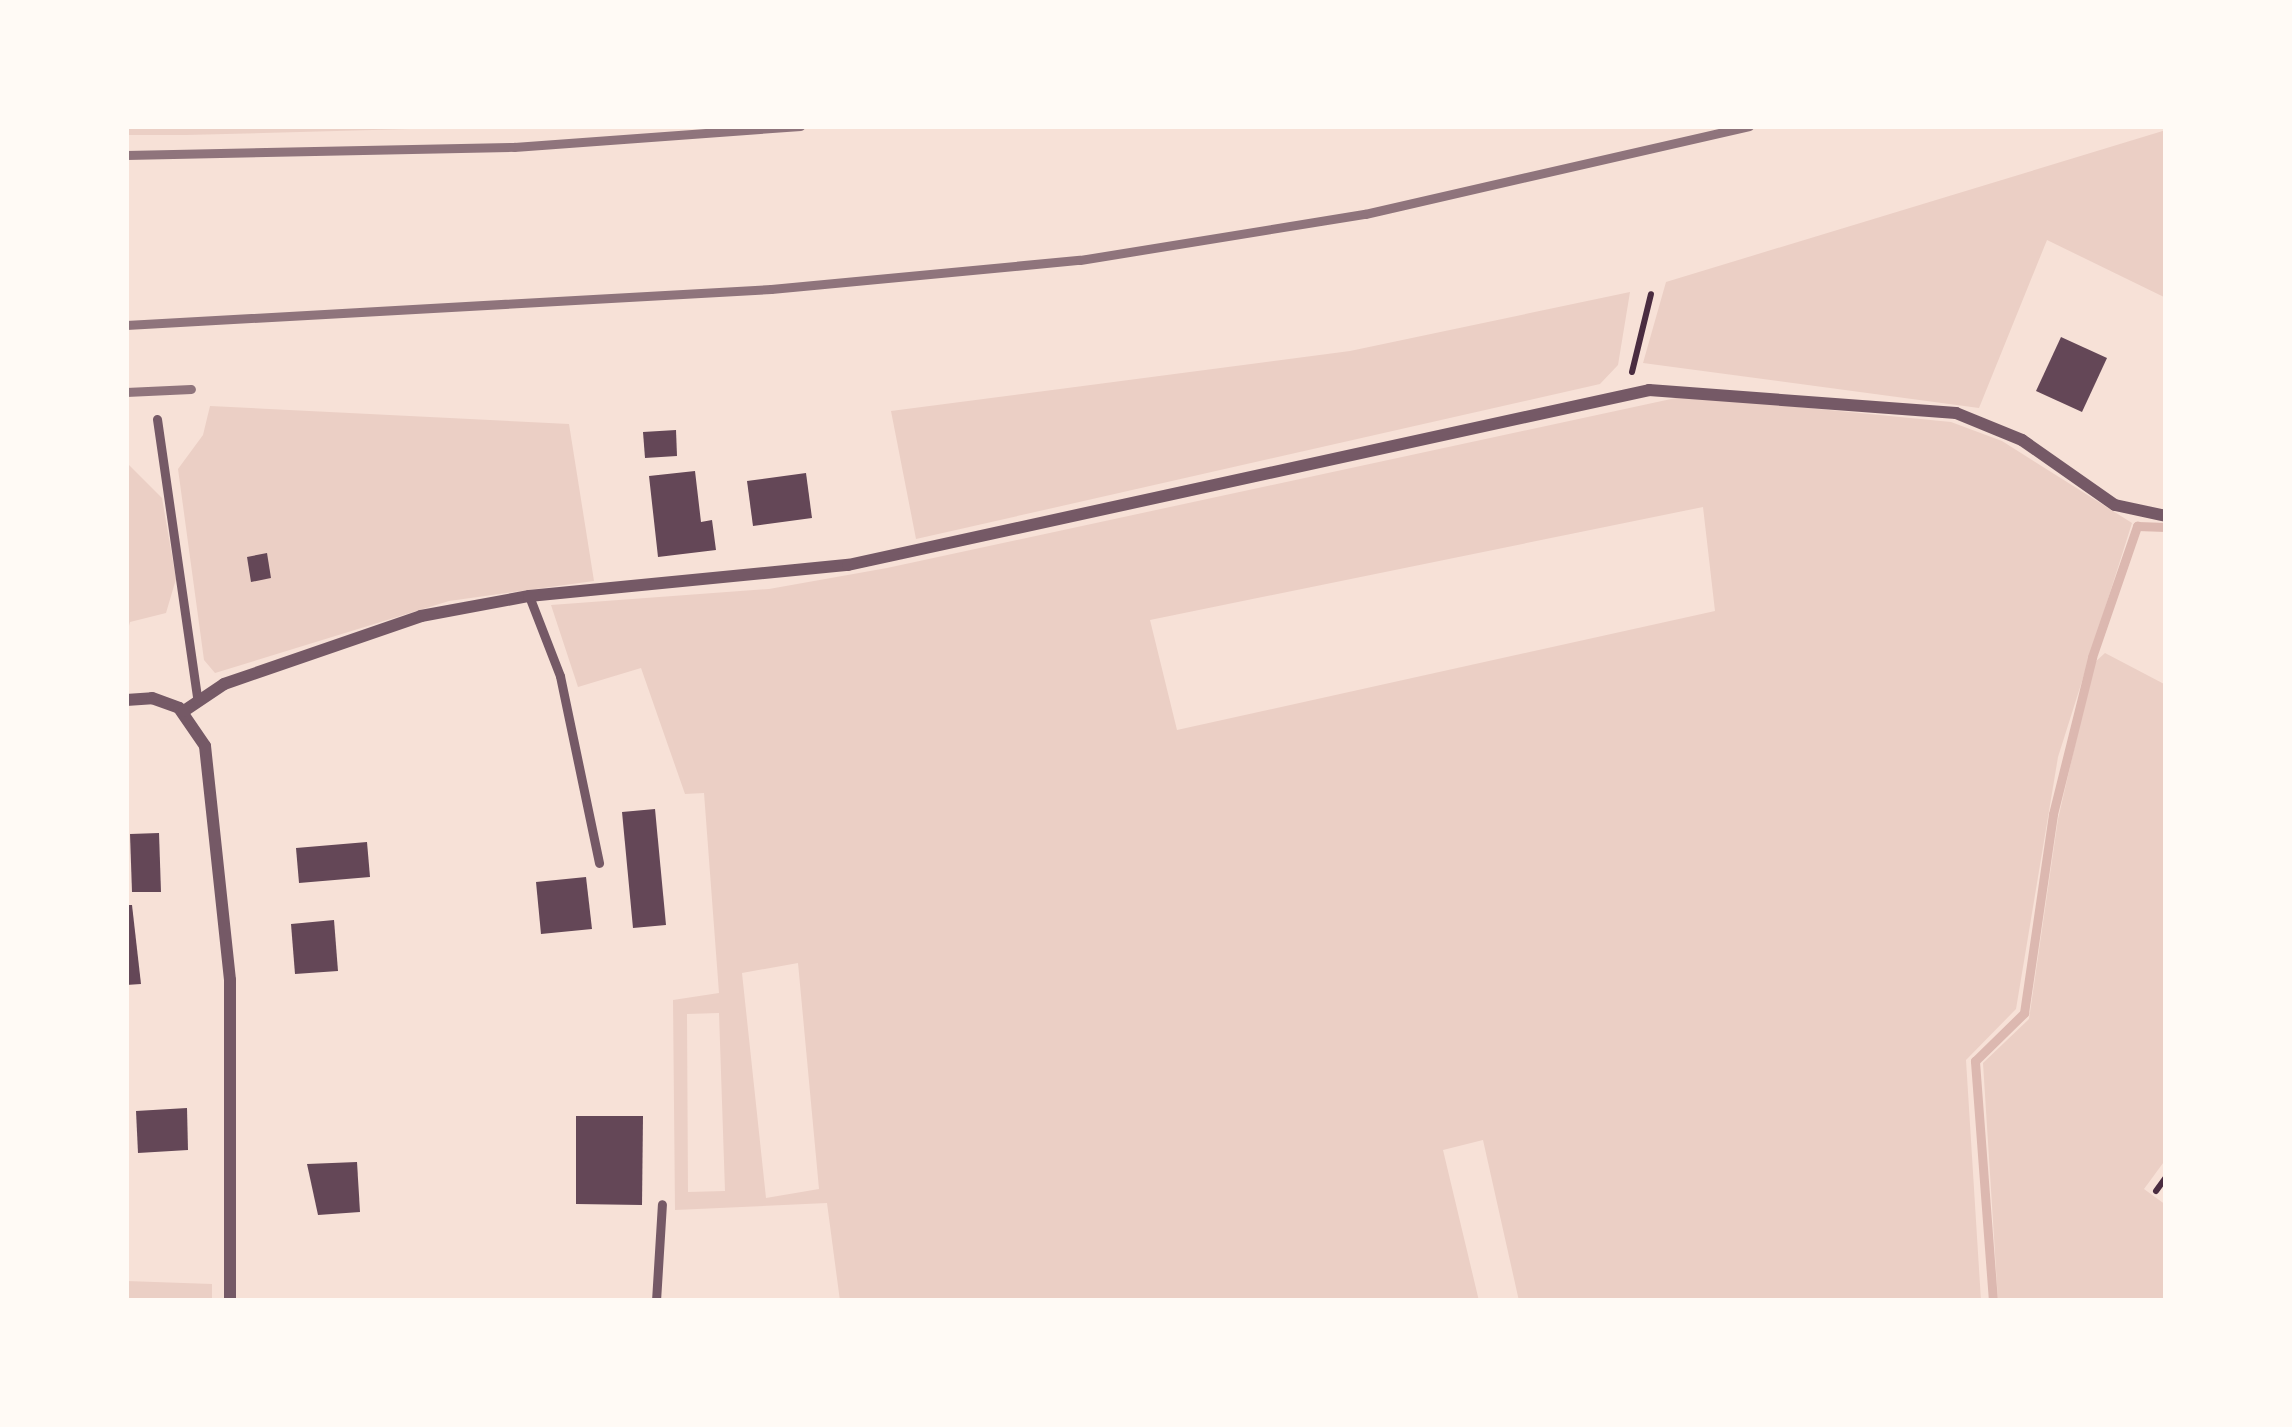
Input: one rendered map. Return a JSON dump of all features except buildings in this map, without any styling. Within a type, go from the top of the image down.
[{"type":"street","points":[[182,710],[197,698],[421,616],[529,596],[848,565],[1630,394],[1703,389],[1956,413],[2022,440],[2115,505],[2166,516]]},
{"type":"street","points":[[126,700],[152,698],[182,710],[205,746],[230,980],[230,1301]]},
{"type":"lane","points":[[157,419],[197,698]]},
{"type":"lane","points":[[529,596],[560,676],[599,863]]},
{"type":"lane","points":[[656,1301],[662,1204]]},
{"type":"path","points":[[1630,394],[1651,294]]},
{"type":"path","points":[[2156,1191],[2166,1177]]},
{"type":"shaded area","points":[[126,126],[524,126],[126,135]]},
{"type":"shaded area","points":[[2166,130],[2166,298],[2047,240],[1979,408],[1643,363],[1666,282]]},
{"type":"shaded area","points":[[1630,292],[1618,365],[1600,384],[916,539],[891,411],[1350,351]]},
{"type":"shaded area","points":[[1685,396],[1951,422],[2002,441],[2132,523],[2058,757],[2016,1009],[1966,1060],[1981,1301],[1519,1301],[1483,1140],[1443,1150],[1479,1301],[840,1301],[827,1203],[675,1210],[673,1000],[719,993],[704,793],[685,794],[641,668],[578,687],[551,605],[769,589],[887,568]],"holes":[[[1703,507],[1715,611],[1177,730],[1150,620]],[[798,963],[819,1189],[766,1198],[742,973]],[[719,1013],[725,1191],[688,1192],[687,1014]]]},
{"type":"shaded area","points":[[210,406],[569,424],[594,581],[449,601],[215,673],[204,660],[178,469],[203,435]]},
{"type":"shaded area","points":[[126,462],[162,498],[176,579],[166,613],[130,622],[126,637]]},
{"type":"shaded area","points":[[2105,653],[2166,685],[2166,1159],[2144,1189],[2166,1205],[2166,1301],[1998,1301],[1983,1063],[2029,1019],[2058,819],[2094,663]]},
{"type":"shaded area","points":[[126,1281],[212,1284],[212,1301],[126,1301]]},
{"type":"waterway","points":[[1993,1301],[1975,1061],[2024,1013],[2053,814],[2092,657],[2137,526],[2166,527]]},
{"type":"railway","points":[[126,155],[514,147],[800,126]]},
{"type":"railway","points":[[126,325],[771,289],[1080,260],[1365,214],[1749,126]]},
{"type":"railway","points":[[126,392],[191,389]]}]
